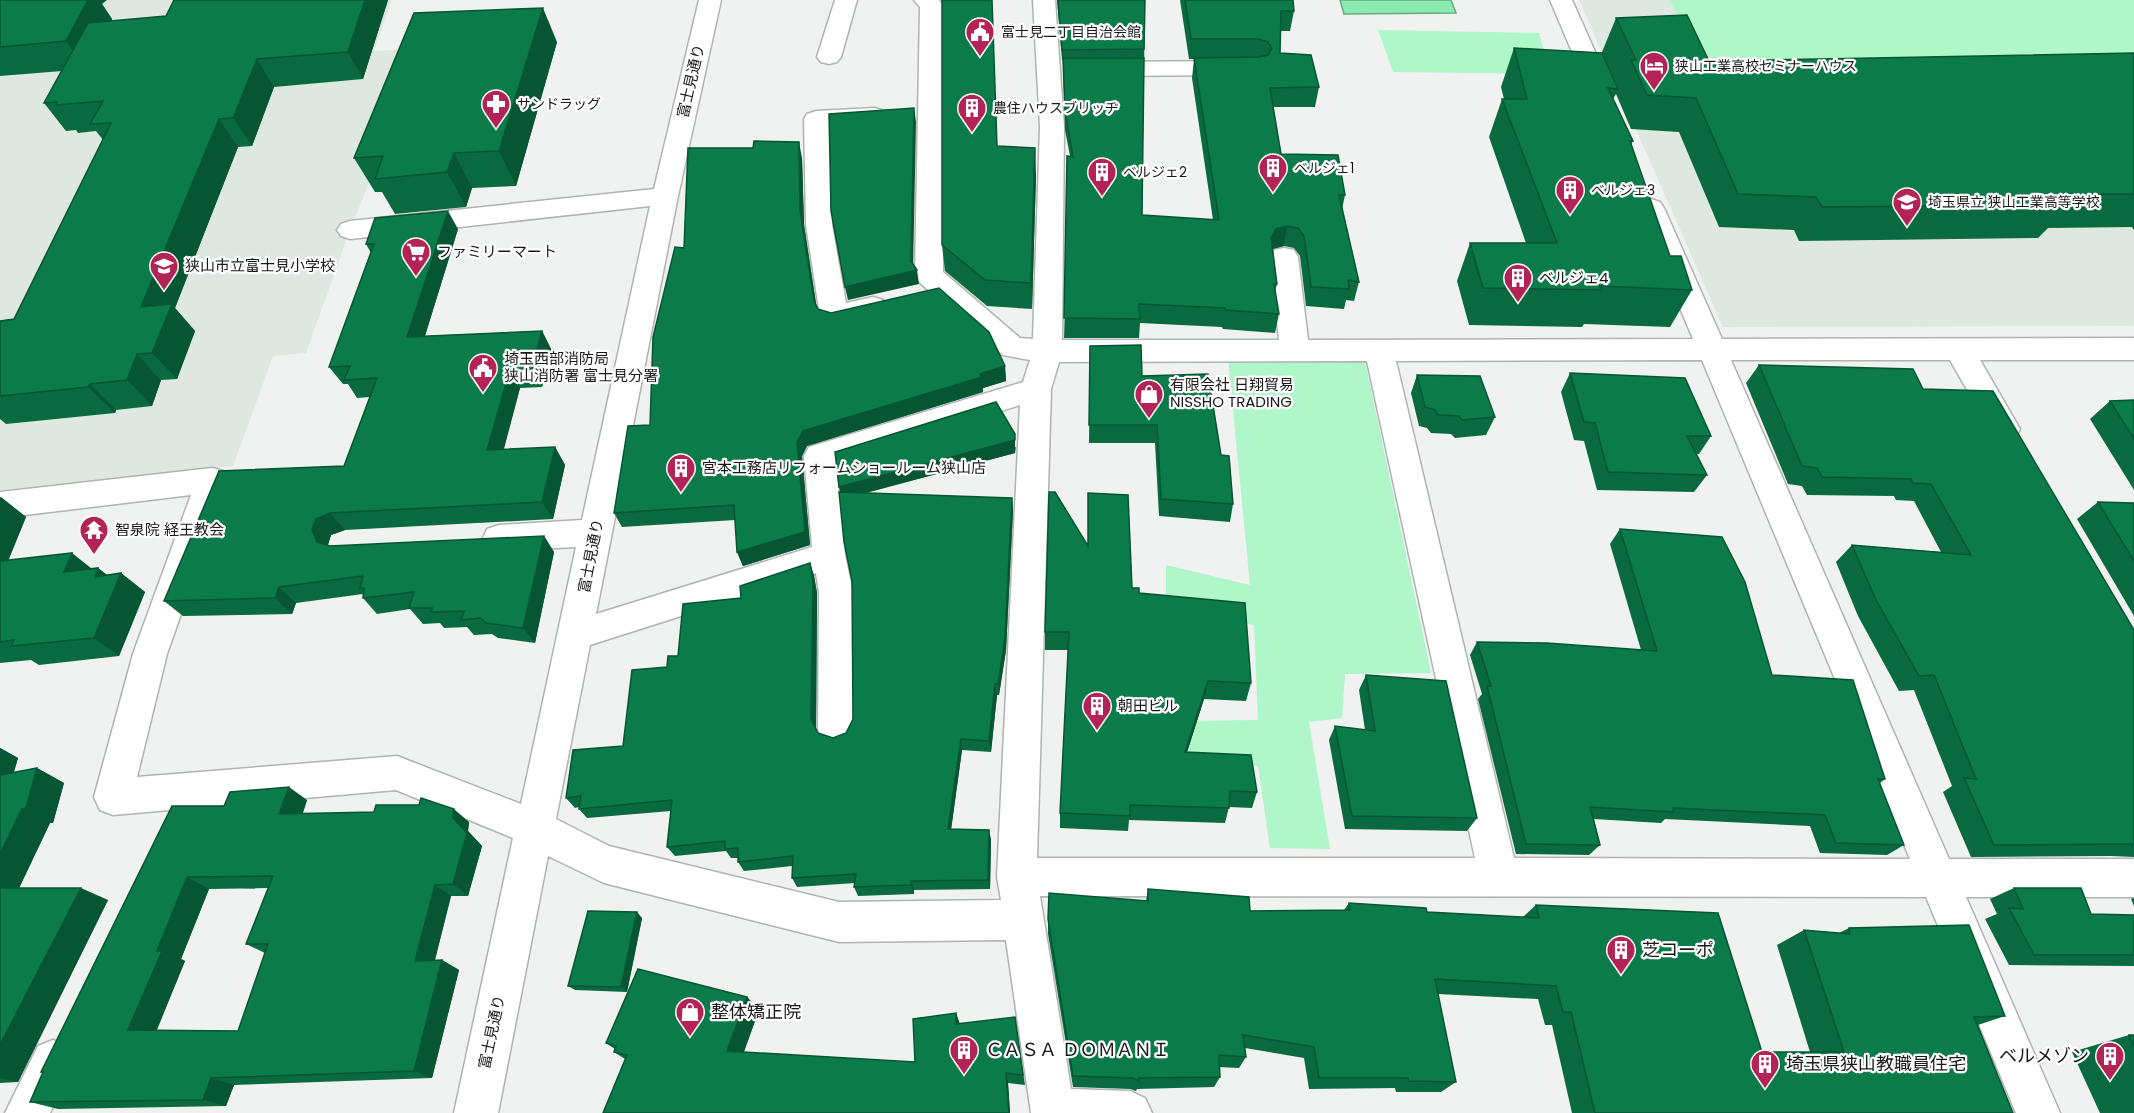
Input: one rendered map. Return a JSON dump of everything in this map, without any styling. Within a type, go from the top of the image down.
[{"type":"street","name":"富士見通り","points":[[476,1113],[665,196],[710,0]]},
{"type":"street","points":[[829,57],[846,0]]},
{"type":"street","points":[[925,0],[932,4],[911,114],[929,275],[1013,348],[1047,351],[2134,349]]},
{"type":"street","points":[[1044,0],[1067,69],[1053,181],[1047,351],[1036,389],[1017,877],[1052,1111],[1130,1113]]},
{"type":"street","points":[[1561,0],[1611,117]]},
{"type":"street","points":[[1067,69],[1255,68]]},
{"type":"street","points":[[911,114],[816,119],[819,225],[834,316],[946,290]]},
{"type":"street","points":[[1639,181],[2038,1113]]},
{"type":"street","points":[[350,230],[665,196]]},
{"type":"street","points":[[1284,257],[1295,351]]},
{"type":"street","points":[[1379,350],[1499,878]]},
{"type":"street","points":[[1959,350],[2018,450]]},
{"type":"street","points":[[836,730],[836,593],[829,555],[820,456],[1036,389]]},
{"type":"street","points":[[0,505],[212,480],[150,654],[113,797],[397,773],[534,828],[604,864],[839,922],[1024,920]]},
{"type":"street","points":[[464,540],[595,534]]},
{"type":"street","points":[[575,635],[829,555]]},
{"type":"street","points":[[164,834],[185,790]]},
{"type":"street","points":[[1017,877],[2134,878]]},
{"type":"street","points":[[27,1113],[69,1027]]},
{"type":"shaded area","name":"狭山市立富士見小学校","points":[[66,0],[392,0],[374,51],[423,48],[350,230],[306,353],[273,356],[233,466],[0,490],[0,5]]},
{"type":"shaded area","points":[[1340,0],[1451,0],[1456,13],[1344,14]]},
{"type":"shaded area","name":"埼玉県立 狭山工業高等学校","points":[[1579,0],[2134,0],[2134,326],[1723,327]]},
{"type":"shaded area","points":[[1669,0],[2134,0],[2134,60],[1739,72],[1701,53]]},
{"type":"shaded area","points":[[1378,30],[1539,33],[1551,74],[1393,72]]},
{"type":"shaded area","points":[[1228,358],[1365,361],[1431,673],[1345,674],[1342,718],[1309,722],[1330,849],[1270,848],[1258,766],[1187,752],[1188,721],[1258,720],[1254,625],[1166,604],[1166,565],[1250,585]]},
{"type":"building","points":[[0,0],[88,0],[66,41],[0,47]]},
{"type":"building","points":[[174,0],[365,0],[348,52],[257,59],[233,118],[219,119],[141,307],[172,304],[152,353],[137,354],[127,380],[90,384],[88,387],[0,396],[0,321],[14,319],[111,123],[90,124],[103,101],[56,105],[57,102],[44,103],[88,23],[166,16]]},
{"type":"building","points":[[942,0],[992,0],[997,146],[1035,148],[1031,283],[985,280],[942,245]]},
{"type":"building","points":[[1058,0],[1145,0],[1144,49],[1062,50]]},
{"type":"building","points":[[1185,0],[1293,0],[1294,11],[1281,11],[1280,53],[1311,55],[1319,87],[1270,88],[1281,154],[1338,155],[1345,195],[1339,195],[1359,282],[1348,280],[1349,289],[1311,287],[1304,236],[1298,228],[1287,226],[1276,229],[1271,238],[1277,284],[1274,284],[1279,314],[1226,310],[1225,308],[1139,304],[1140,319],[1064,318],[1067,156],[1073,157],[1065,110],[1063,58],[1144,58],[1142,215],[1219,220],[1194,58],[1258,57],[1268,55],[1272,48],[1268,42],[1258,39],[1191,39]]},
{"type":"building","points":[[543,8],[499,151],[454,153],[447,172],[375,179],[383,156],[354,158],[414,13]]},
{"type":"building","points":[[1687,15],[1709,61],[2134,53],[2134,194],[2062,194],[2068,205],[1822,207],[1816,197],[1738,194],[1696,98],[1647,95],[1631,60],[1636,60],[1616,18]]},
{"type":"building","points":[[1514,48],[1602,53],[1618,89],[1608,88],[1633,141],[1630,141],[1670,256],[1681,256],[1692,290],[1600,286],[1601,290],[1483,288],[1470,243],[1557,243],[1502,99],[1527,99]]},
{"type":"building","points":[[914,108],[911,261],[917,270],[845,287],[831,211],[829,114]]},
{"type":"building","points":[[754,141],[799,142],[800,210],[814,301],[818,309],[831,313],[939,288],[989,332],[1005,366],[980,374],[982,377],[803,431],[797,442],[805,532],[737,552],[734,505],[614,513],[628,426],[650,425],[653,337],[675,247],[684,248],[688,148],[753,148]]},
{"type":"building","points":[[448,211],[407,337],[542,331],[532,369],[510,370],[487,450],[555,447],[542,502],[330,513],[316,519],[312,530],[317,542],[330,546],[544,536],[523,628],[486,623],[480,618],[461,620],[464,611],[431,612],[432,608],[409,608],[414,592],[363,598],[364,588],[360,588],[363,576],[279,587],[275,598],[164,601],[219,471],[344,466],[377,378],[344,380],[350,366],[329,367],[374,244],[366,244],[375,218]]},
{"type":"building","points":[[1141,345],[1142,376],[1208,374],[1221,455],[1229,456],[1233,504],[1161,499],[1157,425],[1089,425],[1090,346]]},
{"type":"building","points":[[1759,365],[1913,369],[1923,389],[1993,391],[2134,630],[2134,844],[1994,845],[1964,778],[1976,779],[1934,675],[1919,676],[1876,600],[1852,545],[1971,555],[1931,484],[1913,483],[1911,479],[1822,477],[1817,468],[1802,466]]},
{"type":"building","points":[[1570,373],[1685,378],[1711,436],[1687,436],[1707,475],[1608,472],[1595,423],[1584,422]]},
{"type":"building","points":[[1417,375],[1480,376],[1495,417],[1462,420],[1459,416],[1438,415],[1435,410],[1425,407]]},
{"type":"building","points":[[2134,400],[2134,439],[2110,401]]},
{"type":"building","points":[[996,402],[1015,434],[1015,440],[839,487],[835,452]]},
{"type":"building","points":[[839,492],[1012,498],[1005,638],[998,684],[995,684],[989,741],[961,739],[948,829],[989,830],[988,880],[911,881],[911,885],[854,887],[856,874],[792,878],[793,856],[738,862],[738,848],[725,849],[725,841],[667,847],[672,800],[579,809],[581,796],[566,798],[573,750],[623,746],[632,670],[667,667],[668,656],[678,656],[683,604],[741,598],[740,586],[810,563],[813,581],[811,719],[818,733],[833,738],[846,733],[853,719],[852,581],[844,542]]},
{"type":"building","points":[[1049,492],[1055,492],[1088,546],[1088,493],[1128,495],[1132,588],[1139,588],[1139,593],[1245,603],[1251,683],[1208,681],[1185,752],[1251,755],[1257,792],[1230,791],[1229,808],[1130,805],[1130,816],[1060,813],[1069,632],[1045,632]]},
{"type":"building","points":[[2098,502],[2134,503],[2134,561]]},
{"type":"building","points":[[1620,529],[1722,537],[1745,582],[1772,675],[1853,680],[1885,779],[1878,779],[1904,845],[1836,843],[1825,815],[1673,808],[1674,812],[1590,807],[1600,845],[1526,844],[1487,686],[1491,686],[1477,642],[1547,643],[1657,651]]},
{"type":"building","points":[[72,553],[64,572],[98,568],[95,577],[121,573],[94,638],[11,646],[14,640],[0,642],[0,561]]},
{"type":"building","points":[[1366,675],[1446,681],[1477,818],[1352,816],[1335,726],[1375,731]]},
{"type":"building","points":[[37,768],[26,808],[22,809],[0,854],[0,775]]},
{"type":"building","points":[[289,787],[279,814],[374,812],[376,805],[419,805],[421,798],[454,809],[453,818],[467,833],[453,884],[435,885],[415,961],[442,960],[414,1071],[211,1078],[203,1100],[30,1102],[43,1072],[41,1072],[172,806],[224,806],[230,792]],"holes":[[[273,876],[246,944],[268,944],[238,1031],[128,1030],[162,951],[157,951],[187,877]]]},
{"type":"building","points":[[0,888],[81,888],[0,1045]]},
{"type":"building","points":[[2014,888],[2081,888],[2091,914],[2134,915],[2134,955],[2034,955],[2009,908],[2023,909]]},
{"type":"building","points":[[1148,889],[1249,897],[1250,911],[1350,910],[1349,903],[1426,908],[1427,912],[1539,918],[1536,905],[1718,913],[1762,1052],[1844,1052],[1804,930],[1850,934],[1849,928],[1969,925],[2005,1016],[1974,1017],[2013,1113],[1595,1113],[1571,1012],[1563,1012],[1556,986],[1435,979],[1456,1082],[1409,1081],[1408,1078],[1319,1078],[1314,1047],[1243,1035],[1246,1057],[1219,1055],[1220,1077],[1139,1078],[1139,1081],[1133,1078],[1073,1076],[1048,919],[1049,893],[1148,901]]},
{"type":"building","points":[[588,911],[637,912],[621,987],[568,986]]},
{"type":"building","points":[[638,969],[747,997],[727,1051],[915,1062],[913,1019],[956,1013],[956,1024],[1015,1017],[1023,1075],[1006,1073],[1009,1113],[603,1113],[627,1055],[614,1052],[616,1046],[606,1043]]},
{"type":"building","points":[[2129,1035],[2134,1035],[2134,1046]]},
{"type":"place","name":"富士見二丁目自治会館","points":[[980,58]]},
{"type":"place","name":"狭山工業高校セミナーハウス","points":[[1654,92]]},
{"type":"place","name":"サンドラッグ","points":[[496,130]]},
{"type":"place","name":"農住ハウスブリッヂ","points":[[972,134]]},
{"type":"place","name":"ベルジェ1","points":[[1273,194]]},
{"type":"place","name":"ベルジェ2","points":[[1102,198]]},
{"type":"place","name":"ベルジェ3","points":[[1570,216]]},
{"type":"place","name":"埼玉県立 狭山工業高等学校","points":[[1907,228]]},
{"type":"place","name":"ファミリーマート","points":[[416,278]]},
{"type":"place","name":"狭山市立富士見小学校","points":[[164,292]]},
{"type":"place","name":"ベルジェ4","points":[[1518,304]]},
{"type":"place","name":"埼玉西部消防局 狭山消防署 富士見分署","points":[[483,394]]},
{"type":"place","name":"有限会社 日翔貿易 NISSHO TRADING","points":[[1149,420]]},
{"type":"place","name":"宮本工務店リフォームショールーム狭山店","points":[[681,494]]},
{"type":"place","name":"智泉院 経王教会","points":[[94,556]]},
{"type":"place","name":"朝田ビル","points":[[1097,732]]},
{"type":"place","name":"芝コーポ","points":[[1621,976]]},
{"type":"place","name":"整体矯正院","points":[[690,1038]]},
{"type":"place","name":"ＣＡＳＡ ＤＯＭＡＮＩ","points":[[964,1076]]},
{"type":"place","name":"ベルメゾン","points":[[2110,1082]]},
{"type":"place","name":"埼玉県狭山教職員住宅","points":[[1765,1090]]}]
